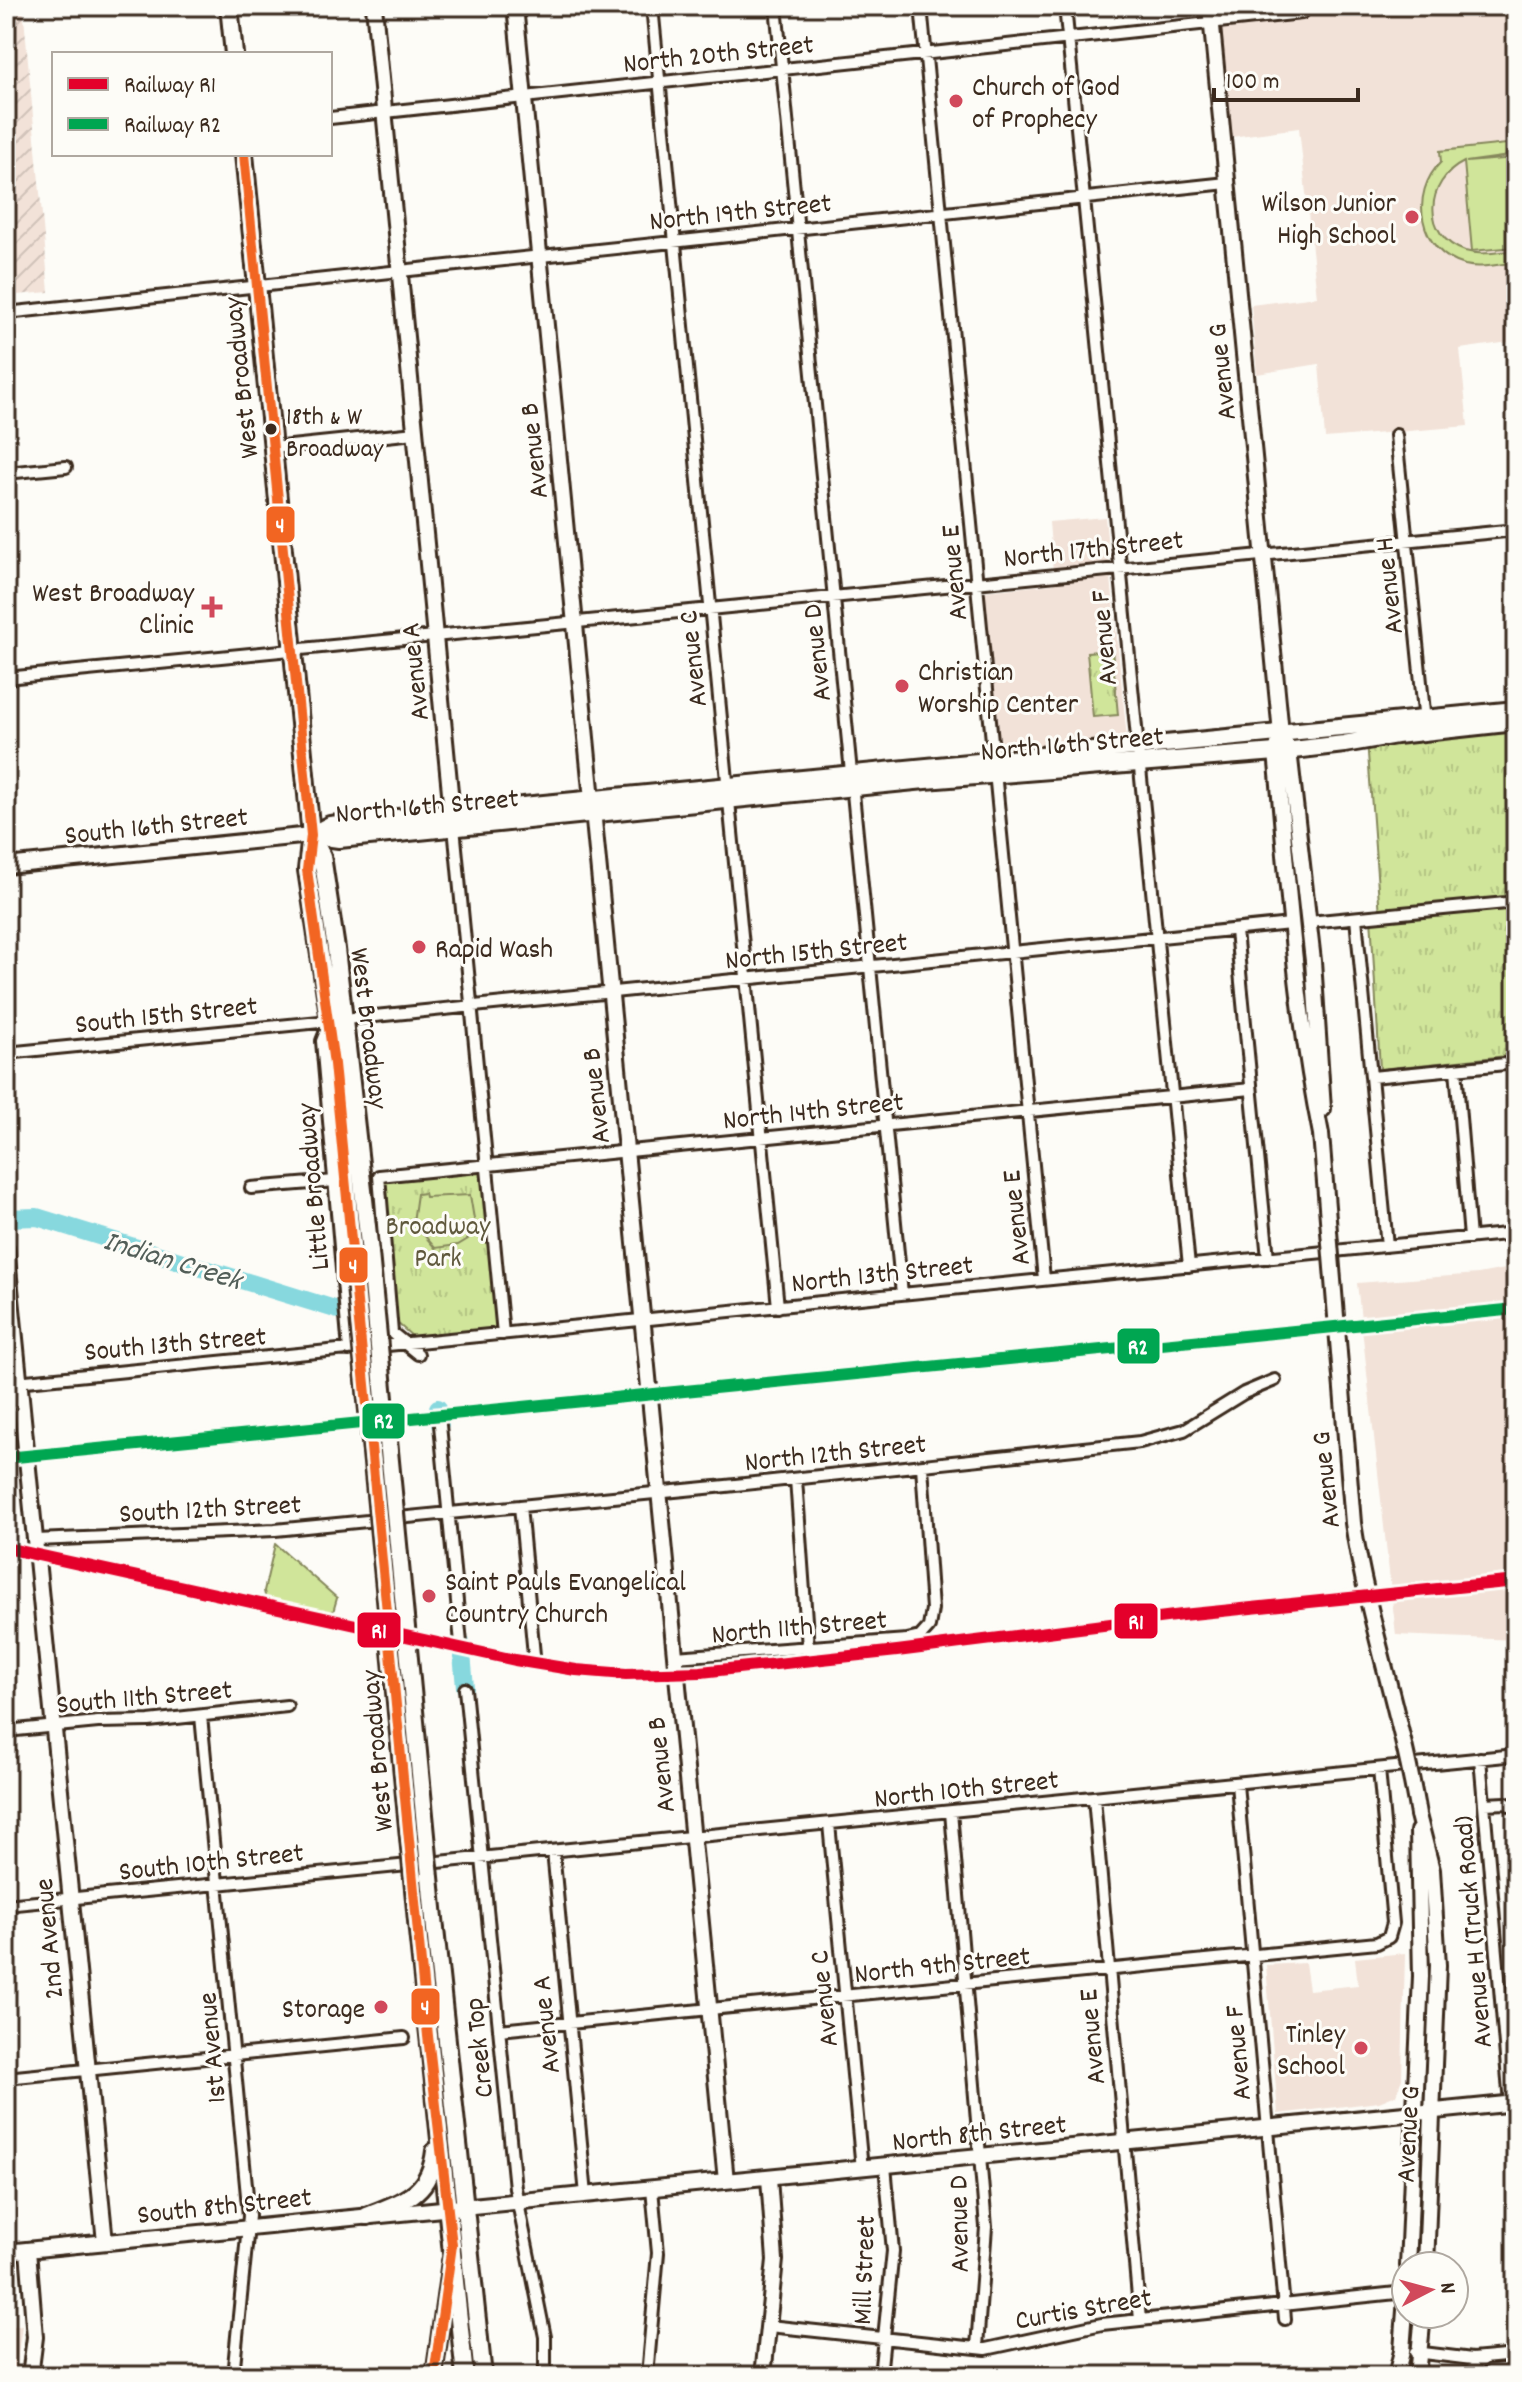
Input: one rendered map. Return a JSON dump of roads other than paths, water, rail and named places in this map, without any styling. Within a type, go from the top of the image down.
[{"type":"main road","points":[[229,6],[234,52]]},
{"type":"main road","name":"West Broadway","points":[[244,156],[311,835],[322,856],[483,2376]]},
{"type":"main road","name":"North 16th Street","points":[[311,835],[339,839],[453,820],[1138,755],[1283,751],[1516,710]]},
{"type":"main road","name":"North 16th Street","points":[[1138,755],[1281,733],[1516,722]]},
{"type":"main road","name":"West Broadway","points":[[362,1254],[418,1931],[437,2129],[452,2245]]},
{"type":"main road","points":[[367,2216],[412,2195],[425,2183],[434,2162],[437,2129]]},
{"type":"main road","points":[[452,2245],[465,2376]]},
{"type":"street","name":"Avenue A","points":[[374,6],[503,1334]]},
{"type":"street","name":"Avenue B","points":[[515,6],[726,2181]]},
{"type":"street","name":"Avenue C","points":[[652,6],[778,1307]]},
{"type":"street","name":"Avenue D","points":[[776,6],[902,1294]]},
{"type":"street","name":"Avenue E","points":[[921,6],[1044,1279]]},
{"type":"street","name":"Avenue F","points":[[1065,6],[1189,1266]]},
{"type":"street","name":"Avenue G","points":[[1210,6],[1281,733],[1309,922],[1322,1069],[1321,1134],[1353,1523],[1362,1576],[1432,1870],[1437,1922],[1438,1994],[1427,2250]]},
{"type":"street","name":"North 20th Street","points":[[332,118],[1302,13]]},
{"type":"street","name":"North 19th Street","points":[[6,313],[1227,183]]},
{"type":"street","points":[[272,448],[415,433]]},
{"type":"street","name":"Avenue H","points":[[1396,435],[1425,725]]},
{"type":"street","points":[[6,473],[66,467]]},
{"type":"street","name":"North 17th Street","points":[[6,678],[1516,530]]},
{"type":"street","name":"Avenue G","points":[[1283,751],[1290,924],[1308,1068],[1321,1134]]},
{"type":"street","name":"South 16th Street","points":[[6,866],[311,835]]},
{"type":"street","points":[[1309,922],[1516,902]]},
{"type":"street","points":[[1356,918],[1387,1246]]},
{"type":"street","name":"North 15th Street","points":[[338,1020],[1290,924]]},
{"type":"street","points":[[1236,931],[1268,1258]]},
{"type":"street","name":"South 15th Street","points":[[6,1053],[338,1020]]},
{"type":"street","name":"Little Broadway","points":[[338,1020],[322,1041],[349,1350]]},
{"type":"street","points":[[1372,1077],[1516,1063]]},
{"type":"street","points":[[1456,1069],[1470,1238]]},
{"type":"street","name":"North 14th Street","points":[[407,1343],[392,1333],[379,1176],[1251,1089]]},
{"type":"street","points":[[251,1188],[335,1181]]},
{"type":"street","name":"North 13th Street","points":[[349,1350],[1516,1233]]},
{"type":"street","name":"2nd Avenue","points":[[6,1248],[13,1382],[36,1540],[105,2242]]},
{"type":"street","points":[[407,1343],[418,1354]]},
{"type":"street","name":"South 13th Street","points":[[13,1382],[349,1350]]},
{"type":"street","name":"North 12th Street","points":[[385,1520],[922,1466],[1158,1438],[1184,1430],[1244,1393],[1275,1380]]},
{"type":"street","points":[[440,1425],[461,1643]]},
{"type":"street","name":"North 11th Street","points":[[675,1657],[895,1642],[914,1639],[925,1633],[932,1621],[932,1609],[922,1466]]},
{"type":"street","points":[[796,1479],[808,1648]]},
{"type":"street","points":[[520,1506],[534,1655]]},
{"type":"street","name":"South 12th Street","points":[[36,1540],[275,1530],[385,1520]]},
{"type":"street","name":"Creek Top","points":[[465,1689],[517,2201],[545,2337],[545,2376]]},
{"type":"street","name":"South 11th Street","points":[[6,1731],[287,1706]]},
{"type":"street","name":"1st Avenue","points":[[201,1716],[249,2226],[233,2376]]},
{"type":"street","name":"North 10th Street","points":[[421,1862],[693,1838],[1516,1755]]},
{"type":"street","name":"Avenue H (Truck Road)","points":[[1480,1758],[1512,2065],[1513,2103]]},
{"type":"street","name":"North 9th Street","points":[[499,2030],[1377,1943],[1389,1937],[1393,1923],[1379,1769]]},
{"type":"street","name":"Avenue F","points":[[1237,1784],[1285,2319]]},
{"type":"street","name":"Avenue E","points":[[1094,1798],[1140,2320]]},
{"type":"street","points":[[1484,1804],[1506,1803],[1516,1809]]},
{"type":"street","name":"Avenue D","points":[[951,1812],[986,2227],[977,2347]]},
{"type":"street","name":"Avenue G","points":[[1409,2250],[1421,1961],[1418,1815]]},
{"type":"street","name":"Avenue C","points":[[829,1824],[862,2169]]},
{"type":"street","name":"Avenue A","points":[[553,1851],[586,2195]]},
{"type":"street","name":"South 10th Street","points":[[6,1905],[421,1862]]},
{"type":"street","points":[[6,2078],[404,2038]]},
{"type":"street","name":"North 8th Street","points":[[448,2207],[862,2169],[1513,2103]]},
{"type":"street","name":"Mill Street","points":[[880,2376],[893,2251],[885,2166]]},
{"type":"street","points":[[763,2376],[775,2260],[769,2178]]},
{"type":"street","points":[[647,2376],[658,2253],[652,2189]]},
{"type":"street","name":"South 8th Street","points":[[6,2252],[448,2207]]},
{"type":"street","name":"West Broadway","points":[[434,2376],[452,2245]]},
{"type":"street","points":[[28,2250],[35,2337],[30,2376]]},
{"type":"street","name":"Curtis Street","points":[[769,2326],[996,2348],[1078,2328],[1283,2304],[1390,2296]]},
{"type":"street","points":[[1396,2376],[1404,2330]]},
{"type":"street","points":[[1417,2376],[1421,2330]]},
{"type":"street","points":[[1402,2351],[1449,2357],[1516,2355]]},
{"type":"street","points":[[1464,2376],[1486,2358]]},
{"type":"waterway","name":"Indian Creek","points":[[6,1218],[37,1217],[338,1310]]},
{"type":"waterway","name":"Indian Creek","points":[[438,1408],[440,1424]]},
{"type":"waterway","name":"Indian Creek","points":[[461,1643],[465,1687]]},
{"type":"rail line","name":"R2","points":[[6,1458],[1516,1309]]},
{"type":"rail line","name":"R1","points":[[6,1548],[515,1660],[626,1674],[701,1672],[1182,1615],[1516,1581]]},
{"type":"place","name":"Church of God of Prophecy","points":[[956,101]]},
{"type":"place","name":"Wilson Junior High School","points":[[1412,217]]},
{"type":"place","name":"18th & W Broadway","points":[[271,429]]},
{"type":"place","name":"West Broadway Clinic","points":[[212,607]]},
{"type":"place","name":"Christian Worship Center","points":[[902,686]]},
{"type":"place","name":"Rapid Wash","points":[[419,947]]},
{"type":"place","name":"Saint Pauls Evangelical Country Church","points":[[429,1596]]},
{"type":"place","name":"Storage","points":[[381,2007]]},
{"type":"place","name":"Tinley School","points":[[1361,2048]]},
{"type":"park label","name":"Broadway Park","points":[[438,1240]]}]
